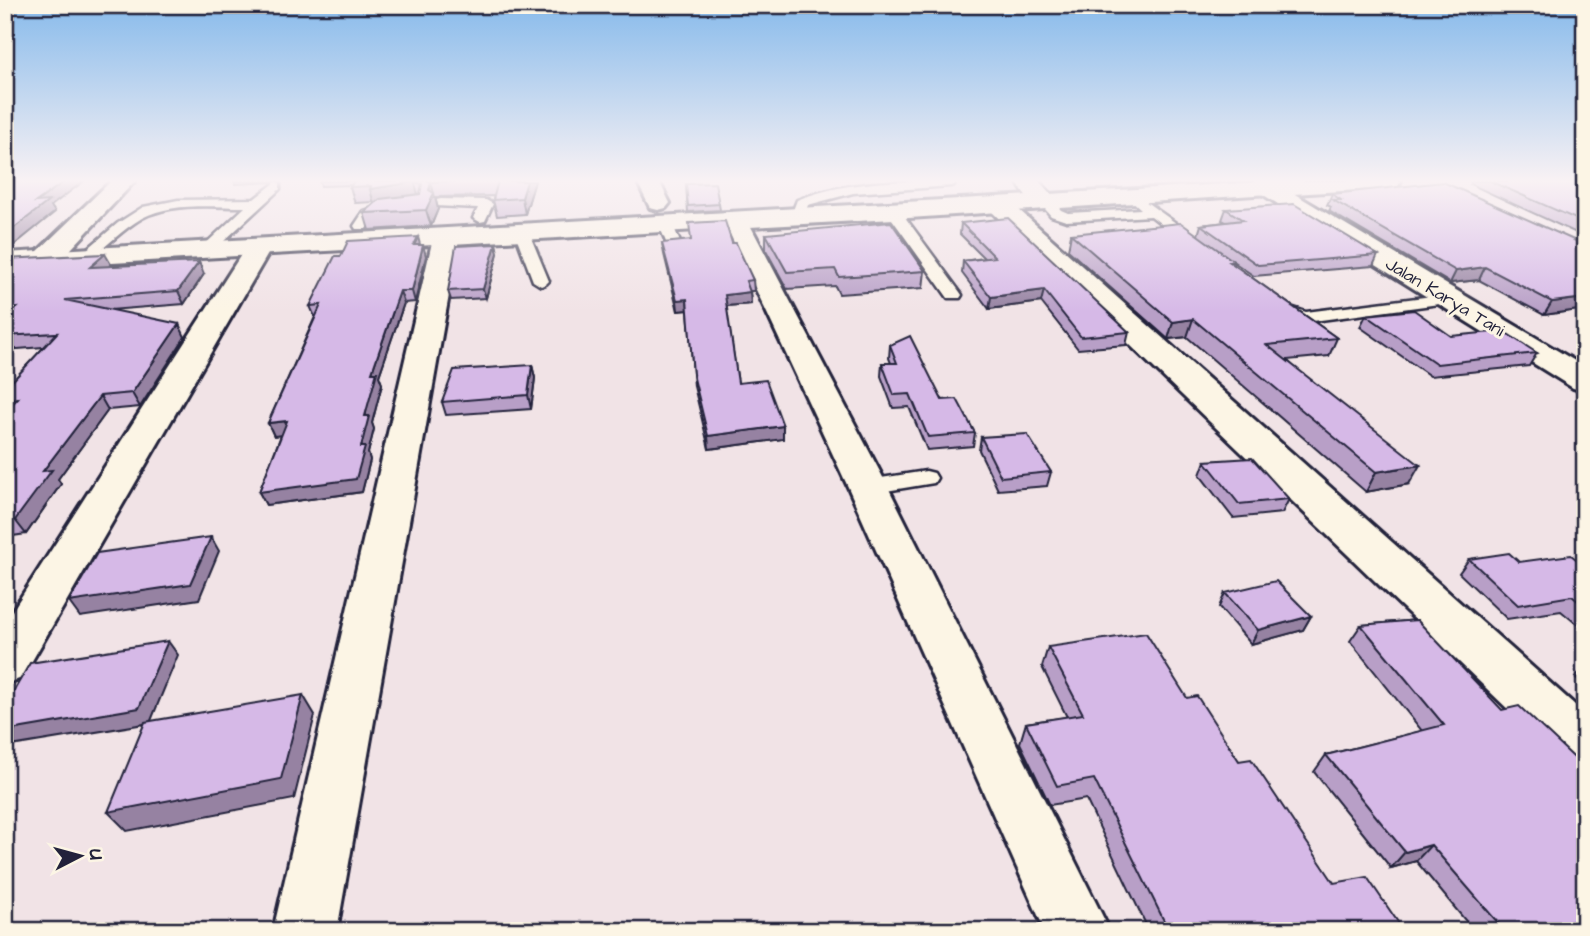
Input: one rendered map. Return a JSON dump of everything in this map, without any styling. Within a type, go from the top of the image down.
[{"type":"main road","points":[[47,258],[80,225]]},
{"type":"main road","points":[[5,261],[259,247],[357,233],[456,225]]},
{"type":"main road","points":[[305,931],[464,225]]},
{"type":"main road","points":[[468,225],[522,233],[621,225]]},
{"type":"main road","points":[[738,225],[868,487],[1078,931]]},
{"type":"main road","points":[[1047,225],[1585,748]]},
{"type":"main road","name":"Jalan Karya Tani","points":[[1332,225],[1448,299],[1585,381]]},
{"type":"main road","points":[[5,664],[259,247]]},
{"type":"lane","points":[[85,257],[125,225]]},
{"type":"lane","points":[[206,250],[235,225]]},
{"type":"lane","points":[[357,233],[362,225]]},
{"type":"lane","points":[[903,225],[954,295]]},
{"type":"lane","points":[[1170,225],[1209,254]]},
{"type":"lane","points":[[522,233],[541,281]]},
{"type":"lane","points":[[1265,296],[1299,317],[1448,299]]},
{"type":"lane","points":[[868,487],[926,478]]},
{"type":"building","points":[[5,225],[18,225],[5,235]]},
{"type":"building","points":[[689,225],[726,225],[732,243],[736,243],[753,280],[746,281],[750,292],[725,295],[738,383],[766,380],[783,426],[708,436],[693,374],[687,299],[677,300],[662,243],[691,240]]},
{"type":"building","points":[[863,225],[893,225],[925,271],[839,277],[835,269],[787,272],[766,234]]},
{"type":"building","points":[[963,225],[1015,225],[1129,332],[1081,337],[1044,290],[991,297],[963,261],[995,257]]},
{"type":"building","points":[[1183,225],[1235,262],[1230,262],[1337,338],[1267,345],[1420,465],[1376,472],[1193,319],[1173,322],[1071,234]]},
{"type":"building","points":[[1201,225],[1328,225],[1378,255],[1258,265]]},
{"type":"building","points":[[1376,225],[1539,225],[1585,245],[1585,298],[1552,302],[1485,267],[1456,271]]},
{"type":"building","points":[[418,237],[414,245],[423,245],[412,291],[400,291],[372,372],[377,372],[365,416],[369,416],[361,447],[365,447],[356,479],[259,492],[287,421],[268,423],[321,305],[310,306],[335,256],[341,256],[348,241]]},
{"type":"building","points":[[496,244],[483,289],[448,291],[456,246]]},
{"type":"building","points":[[105,254],[90,267],[199,262],[178,291],[65,300],[179,324],[132,393],[100,396],[43,471],[52,470],[15,520],[5,521],[5,412],[18,398],[5,399],[5,389],[57,333],[5,336],[5,318],[17,308],[5,309],[5,259]]},
{"type":"building","points":[[1414,310],[1451,336],[1503,331],[1537,353],[1437,364],[1366,315]]},
{"type":"building","points":[[910,336],[942,400],[957,399],[975,433],[928,437],[910,394],[894,395],[882,363],[897,363],[890,345]]},
{"type":"building","points":[[532,365],[528,395],[442,402],[454,370]]},
{"type":"building","points":[[1027,434],[1051,472],[1001,477],[981,437]]},
{"type":"building","points":[[1252,458],[1289,499],[1239,504],[1205,461]]},
{"type":"building","points":[[211,537],[190,584],[69,602],[97,553]]},
{"type":"building","points":[[1509,553],[1519,562],[1571,555],[1585,566],[1585,607],[1572,596],[1518,605],[1469,559]]},
{"type":"building","points":[[1276,581],[1311,616],[1258,630],[1225,593]]},
{"type":"building","points":[[1417,620],[1502,710],[1519,706],[1585,768],[1585,931],[1505,931],[1431,845],[1405,852],[1326,755],[1444,725],[1361,625]]},
{"type":"building","points":[[1146,633],[1187,698],[1197,696],[1239,761],[1251,759],[1334,883],[1367,877],[1404,931],[1169,931],[1094,779],[1057,786],[1026,723],[1083,714],[1048,647]]},
{"type":"building","points":[[168,641],[139,708],[5,731],[5,706],[30,663]]},
{"type":"building","points":[[303,695],[281,779],[108,812],[145,722]]}]
